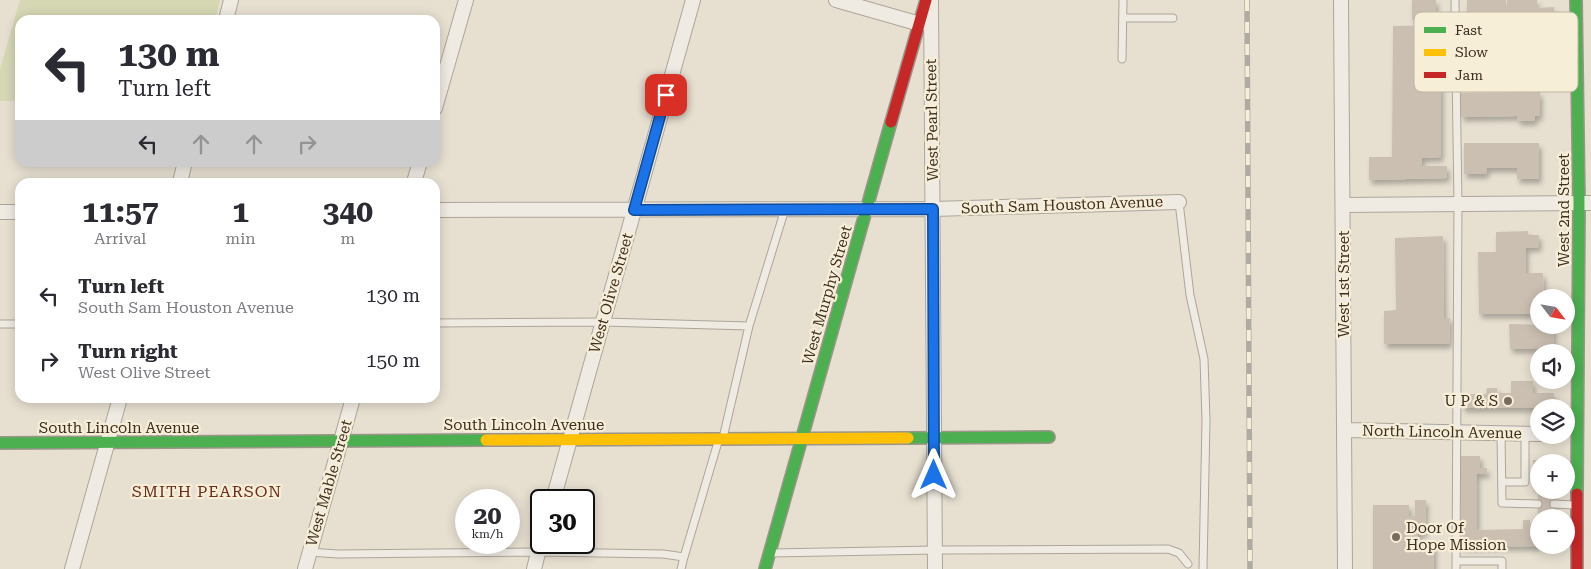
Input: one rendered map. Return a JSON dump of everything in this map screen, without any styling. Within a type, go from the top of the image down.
[{"type":"street","points":[[227,15],[231,0]]},
{"type":"street","points":[[440,91],[466,0]]},
{"type":"street","name":"West Olive Street","points":[[556,489],[693,0]]},
{"type":"street","points":[[836,0],[920,24]]},
{"type":"street","name":"West Murphy Street","points":[[765,569],[926,0]]},
{"type":"street","name":"West Pearl Street","points":[[931,0],[935,569]]},
{"type":"street","name":"West 1st Street","points":[[1341,0],[1345,569]]},
{"type":"street","name":"West 2nd Street","points":[[1577,569],[1578,434],[1585,202],[1578,35]]},
{"type":"street","name":"South Sam Houston Avenue","points":[[440,210],[933,209],[1180,202]]},
{"type":"street","points":[[1343,205],[1585,202]]},
{"type":"street","points":[[0,212],[15,212]]},
{"type":"street","points":[[72,569],[119,403]]},
{"type":"street","name":"West Mable Street","points":[[305,569],[352,403]]},
{"type":"street","name":"North Lincoln Avenue","points":[[1345,430],[1530,433]]},
{"type":"street","name":"South Lincoln Avenue","points":[[0,443],[1049,437]]},
{"type":"street","points":[[534,569],[538,554]]},
{"type":"lane","points":[[1122,59],[1123,0]]},
{"type":"lane","points":[[1122,18],[1173,18]]},
{"type":"lane","points":[[1456,92],[1458,204],[1456,569]]},
{"type":"lane","points":[[1180,202],[1190,295],[1204,359],[1206,420],[1203,569]]},
{"type":"lane","points":[[681,569],[721,439],[749,326],[785,209]]},
{"type":"lane","points":[[440,323],[603,322],[749,326]]},
{"type":"lane","points":[[0,324],[15,324]]},
{"type":"lane","points":[[1501,433],[1502,503],[1538,504]]},
{"type":"lane","points":[[1502,482],[1525,482],[1530,444]]},
{"type":"lane","points":[[1554,504],[1578,505]]},
{"type":"lane","points":[[309,552],[338,554],[530,547]]},
{"type":"lane","points":[[769,553],[1168,549],[1180,553],[1188,564]]},
{"type":"lane","points":[[595,550],[684,557]]},
{"type":"lane","points":[[1456,561],[1502,561],[1502,569]]},
{"type":"green space","points":[[20,0],[220,0],[216,15],[16,15]]},
{"type":"green space","points":[[15,17],[15,101],[0,101],[0,69]]},
{"type":"building","points":[[1412,0],[1436,0],[1436,12],[1414,12],[1414,20],[1412,20]]},
{"type":"building","points":[[1467,0],[1506,0],[1507,12],[1467,12]]},
{"type":"building","points":[[1507,0],[1537,0],[1537,8],[1554,7],[1554,12],[1507,12]]},
{"type":"building","points":[[1393,26],[1414,26],[1414,92],[1441,92],[1441,157],[1422,158],[1421,166],[1447,166],[1447,178],[1369,180],[1369,157],[1392,157]]},
{"type":"building","points":[[1540,92],[1540,116],[1535,116],[1535,121],[1518,121],[1517,116],[1461,117],[1461,93]]},
{"type":"building","points":[[1464,143],[1539,143],[1539,179],[1517,179],[1517,168],[1487,168],[1486,174],[1464,174]]},
{"type":"building","points":[[1528,231],[1528,235],[1539,235],[1539,247],[1526,248],[1526,273],[1543,273],[1544,289],[1530,289],[1530,314],[1479,314],[1478,252],[1496,252],[1496,232]]},
{"type":"building","points":[[1443,236],[1444,318],[1450,318],[1449,344],[1384,344],[1384,311],[1396,310],[1395,238]]},
{"type":"building","points":[[1509,324],[1530,324],[1530,334],[1553,334],[1554,344],[1530,344],[1530,349],[1510,349]]},
{"type":"building","name":"U P & S","points":[[1511,381],[1530,381],[1530,389],[1533,389],[1533,393],[1554,393],[1554,399],[1530,399],[1530,408],[1462,408],[1463,394],[1486,394],[1487,388],[1497,388],[1497,393],[1511,393]]},
{"type":"building","points":[[1461,456],[1480,456],[1480,468],[1487,468],[1487,474],[1477,474],[1477,530],[1523,529],[1523,520],[1530,520],[1530,546],[1461,547]]},
{"type":"building","points":[[1538,499],[1554,499],[1555,509],[1538,509]]},
{"type":"building","name":"Door Of Hope Mission","points":[[1415,500],[1426,500],[1425,533],[1418,533],[1418,541],[1434,541],[1434,569],[1373,569],[1373,505],[1409,505],[1409,516],[1415,516]]},
{"type":"railway","points":[[1247,0],[1250,569]]},
{"type":"traffic: fast","points":[[1576,0],[1576,12]]},
{"type":"traffic: fast","points":[[1577,92],[1579,203],[1577,494]]},
{"type":"traffic: fast","points":[[765,569],[891,122]]},
{"type":"traffic: fast","points":[[908,438],[1049,437]]},
{"type":"traffic: fast","points":[[0,443],[486,440]]},
{"type":"traffic: slow","points":[[486,440],[908,438]]},
{"type":"traffic: jam","points":[[891,122],[926,0]]},
{"type":"traffic: jam","points":[[1577,494],[1577,569]]},
{"type":"place","name":"U P & S","points":[[1508,401]]},
{"type":"place","name":"Door Of Hope Mission","points":[[1396,537]]},
{"type":"district","name":"SMITH PEARSON","points":[[207,491]]},
{"type":"route","points":[[666,95],[634,210],[933,209],[934,475]]}]
